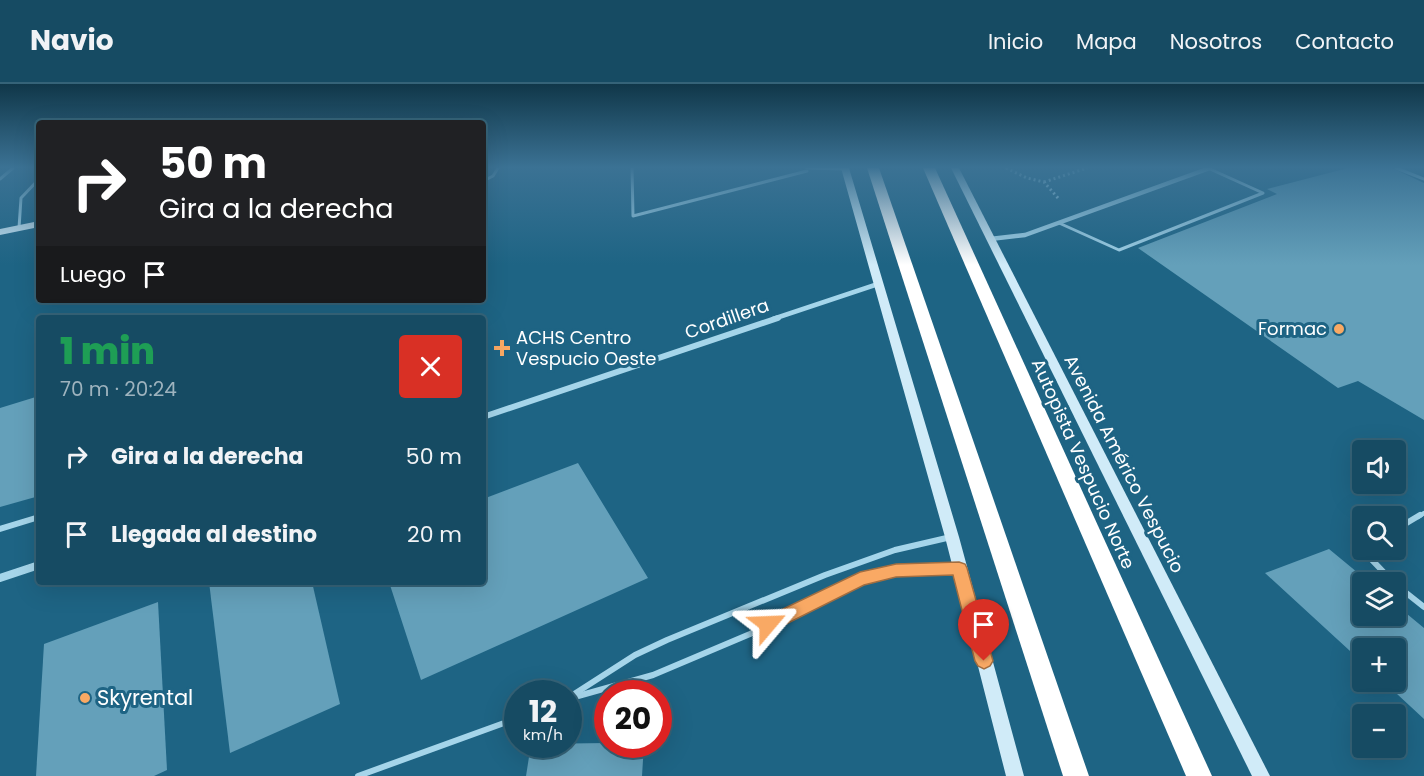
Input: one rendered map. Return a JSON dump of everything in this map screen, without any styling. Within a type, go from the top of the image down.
[{"type":"highway","points":[[884,200],[1076,776]]},
{"type":"highway","name":"Autopista Vespucio Norte","points":[[943,200],[1200,776]]},
{"type":"main road","points":[[854,200],[952,537],[1015,776]]},
{"type":"main road","name":"Avenida Américo Vespucio","points":[[971,200],[1261,776]]},
{"type":"main road","points":[[0,232],[36,225]]},
{"type":"street","points":[[990,239],[1017,237],[1121,200]]},
{"type":"street","name":"Cordillera","points":[[486,416],[878,284]]},
{"type":"street","points":[[0,578],[36,566]]},
{"type":"lane","points":[[19,228],[21,200]]},
{"type":"lane","points":[[633,200],[633,216],[692,200]]},
{"type":"lane","points":[[1059,223],[1119,250],[1245,200]]},
{"type":"lane","points":[[1406,524],[1424,513]]},
{"type":"lane","points":[[0,529],[36,518]]},
{"type":"lane","points":[[582,690],[635,655],[667,640],[825,575],[895,550],[952,537]]},
{"type":"lane","points":[[1372,560],[1383,572]]},
{"type":"lane","points":[[582,695],[653,675],[750,634],[860,579],[896,570],[959,568]]},
{"type":"lane","points":[[1406,593],[1424,607]]},
{"type":"lane","points":[[358,776],[504,723]]},
{"type":"building","name":"Formac","points":[[1261,200],[1424,200],[1424,420],[1358,381],[1338,388],[1138,248]]},
{"type":"building","points":[[36,397],[36,497],[0,507],[0,408]]},
{"type":"building","points":[[578,463],[648,578],[421,680],[390,585],[486,585],[486,498]]},
{"type":"building","points":[[1329,549],[1357,572],[1352,572],[1352,626],[1406,626],[1406,613],[1424,628],[1424,719],[1395,692],[1406,692],[1406,638],[1352,638],[1352,653],[1265,573]]},
{"type":"building","points":[[209,585],[313,585],[340,704],[230,753]]},
{"type":"building","points":[[158,602],[167,770],[154,776],[36,776],[44,644]]},
{"type":"building","points":[[582,743],[594,743],[594,758],[643,758],[642,776],[526,776],[529,758],[582,758]]},
{"type":"place","name":"Formac","points":[[1339,329]]},
{"type":"place","name":"ACHS Centro Vespucio Oeste","points":[[502,348]]},
{"type":"place","name":"Skyrental","points":[[85,698]]},
{"type":"route","points":[[768,624],[860,579],[896,570],[959,568],[984,661]]}]
